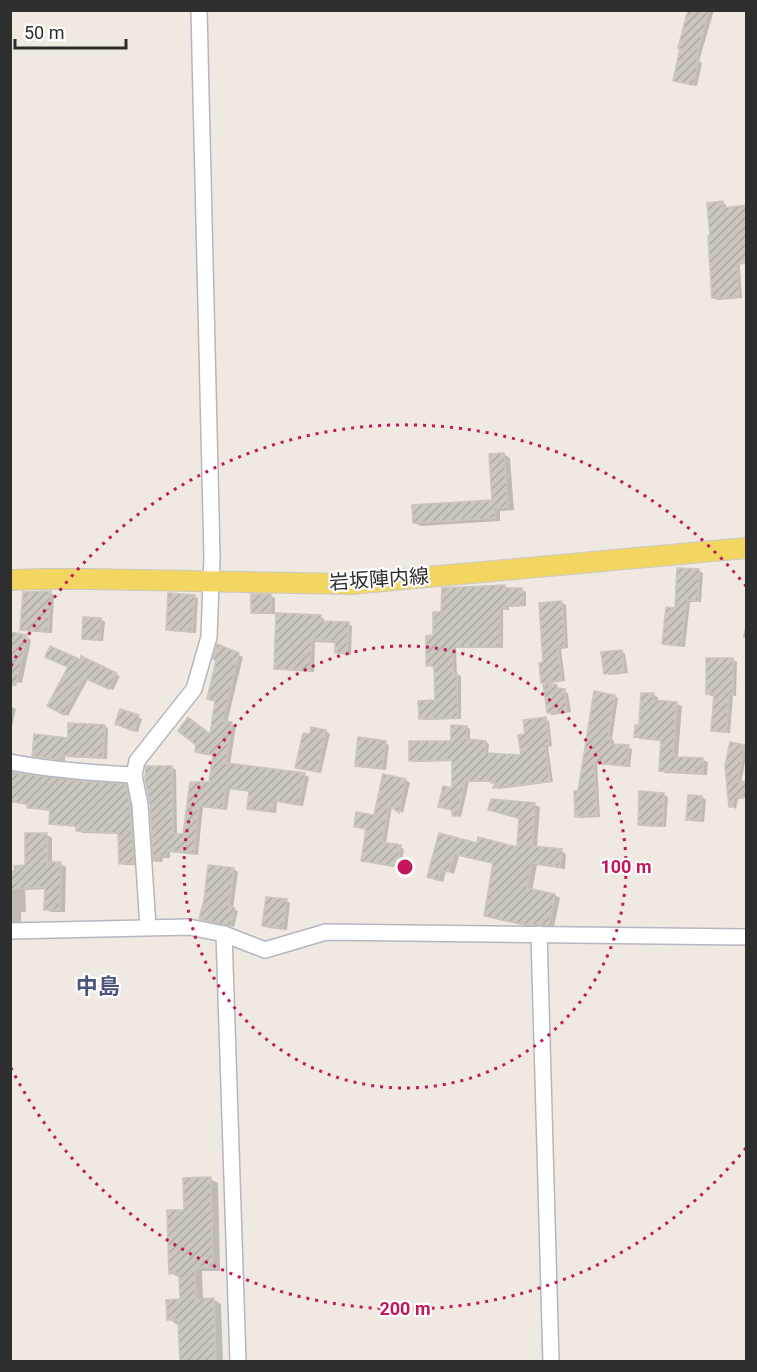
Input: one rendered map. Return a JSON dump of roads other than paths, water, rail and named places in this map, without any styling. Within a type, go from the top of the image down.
[{"type":"main road","name":"岩坂陣内線","points":[[10,580],[351,584],[747,548]]},
{"type":"street","points":[[148,927],[140,806],[134,775],[137,761],[194,689],[209,637],[212,557],[199,10]]},
{"type":"street","points":[[10,762],[85,773],[134,775]]},
{"type":"street","points":[[10,931],[189,927],[224,934],[265,950],[326,932],[747,937]]},
{"type":"street","points":[[224,934],[238,1362]]},
{"type":"street","points":[[539,934],[551,1362]]},
{"type":"district","name":"中島","points":[[98,986]]}]
